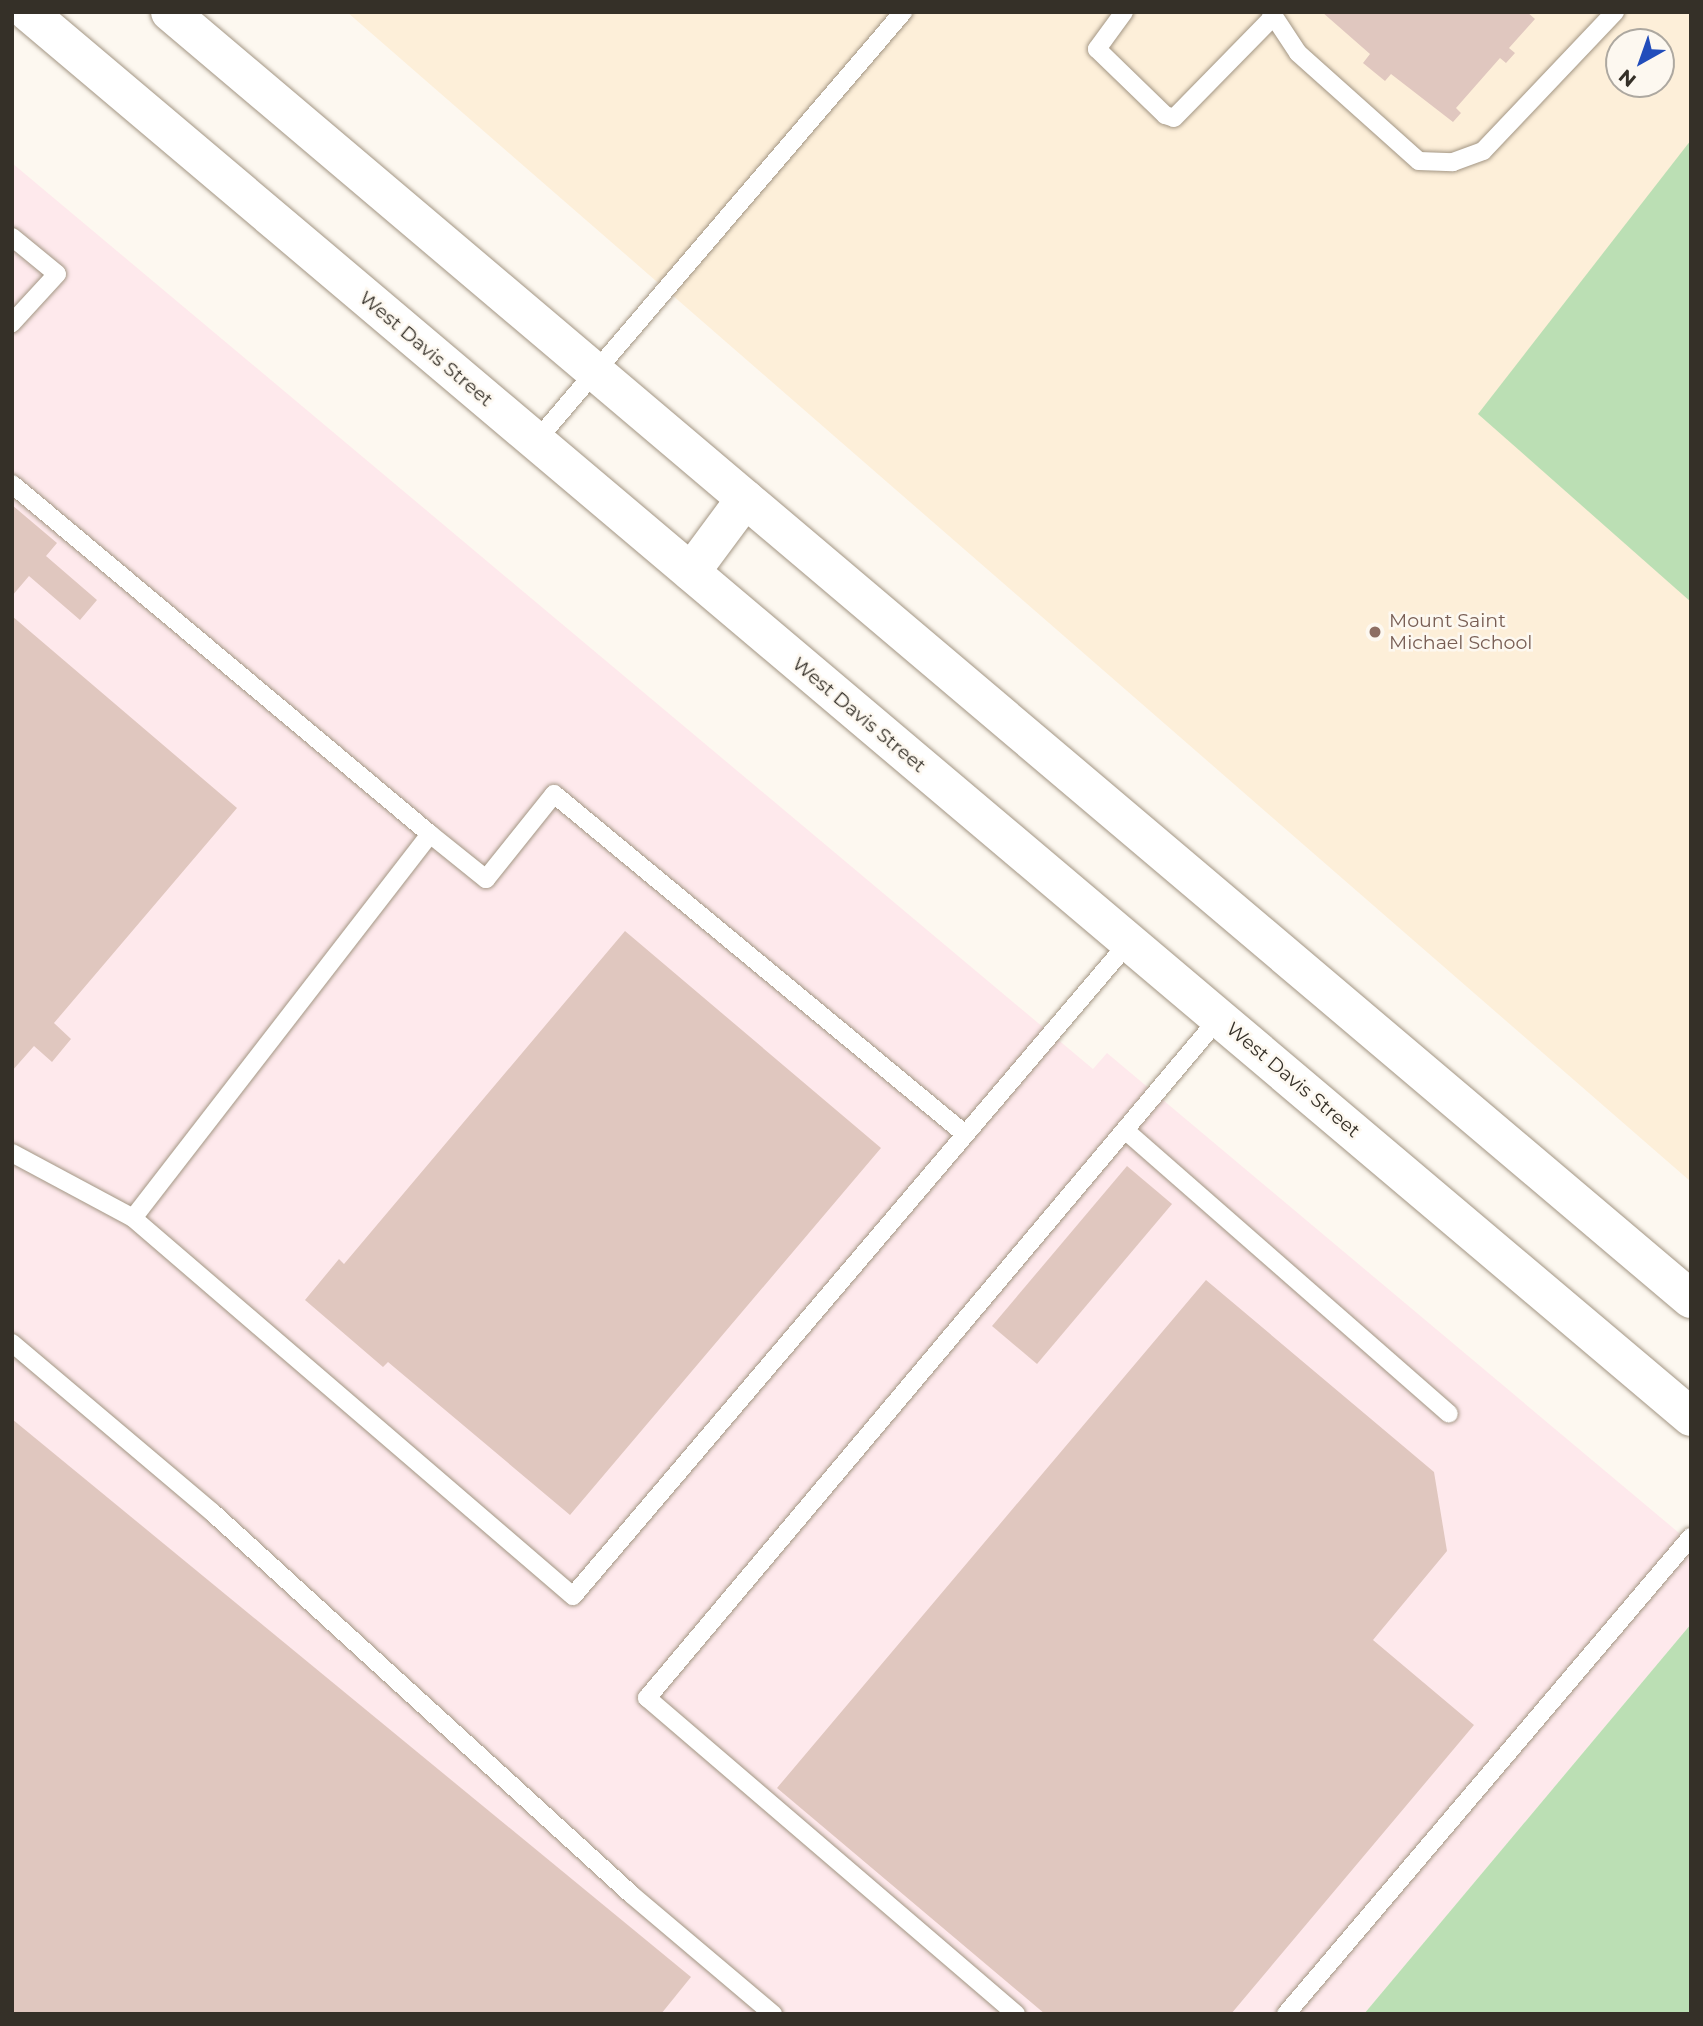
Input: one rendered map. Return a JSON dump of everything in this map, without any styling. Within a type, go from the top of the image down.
[{"type":"main road","name":"West Davis Street","points":[[28,12],[1691,1417]]},
{"type":"main road","points":[[170,12],[1691,1299]]},
{"type":"main road","points":[[691,572],[745,499]]},
{"type":"lane","points":[[536,441],[902,12]]},
{"type":"lane","points":[[1124,12],[1097,49],[1165,115],[1174,118],[1273,14],[1298,53],[1419,161],[1453,162],[1483,151],[1615,12]]},
{"type":"lane","points":[[12,237],[57,274],[12,323]]},
{"type":"lane","points":[[12,484],[486,879],[554,794],[965,1134]]},
{"type":"lane","points":[[133,1218],[430,834]]},
{"type":"lane","points":[[12,1153],[133,1218],[573,1596],[1129,942]]},
{"type":"lane","points":[[1016,2014],[647,1698],[1219,1018]]},
{"type":"lane","points":[[1126,1131],[1449,1414]]},
{"type":"lane","points":[[12,1343],[212,1512],[632,1895],[773,2014]]},
{"type":"lane","points":[[1286,2014],[1691,1537]]},
{"type":"shaded area","name":"Mount Saint Michael School","points":[[347,12],[1691,12],[1690,1181]]},
{"type":"shaded area","points":[[12,163],[1093,1069],[1107,1053],[1691,1543],[1691,1624],[1364,2014],[12,2014]]},
{"type":"green space","points":[[1691,140],[1691,602],[1478,414]]},
{"type":"green space","points":[[1691,1624],[1691,2014],[1364,2014]]},
{"type":"building","points":[[1322,12],[1527,12],[1535,19],[1509,48],[1515,53],[1506,63],[1500,58],[1456,108],[1461,113],[1453,122],[1391,74],[1385,81],[1363,63],[1370,54]]},
{"type":"building","points":[[12,505],[57,543],[46,556],[97,600],[80,620],[29,576],[12,596]]},
{"type":"building","points":[[12,616],[237,808],[54,1023],[71,1039],[52,1062],[34,1046],[12,1071]]},
{"type":"building","points":[[625,931],[881,1148],[570,1515],[388,1362],[383,1367],[305,1300],[339,1259],[344,1264]]},
{"type":"building","points":[[1127,1166],[1172,1204],[1037,1364],[992,1326]]},
{"type":"building","points":[[1206,1280],[1434,1472],[1447,1551],[1373,1640],[1474,1725],[1231,2014],[1045,2014],[777,1788]]},
{"type":"building","points":[[12,1419],[691,1977],[661,2014],[12,2014]]},
{"type":"place","name":"Mount Saint Michael School","points":[[1375,632]]}]
